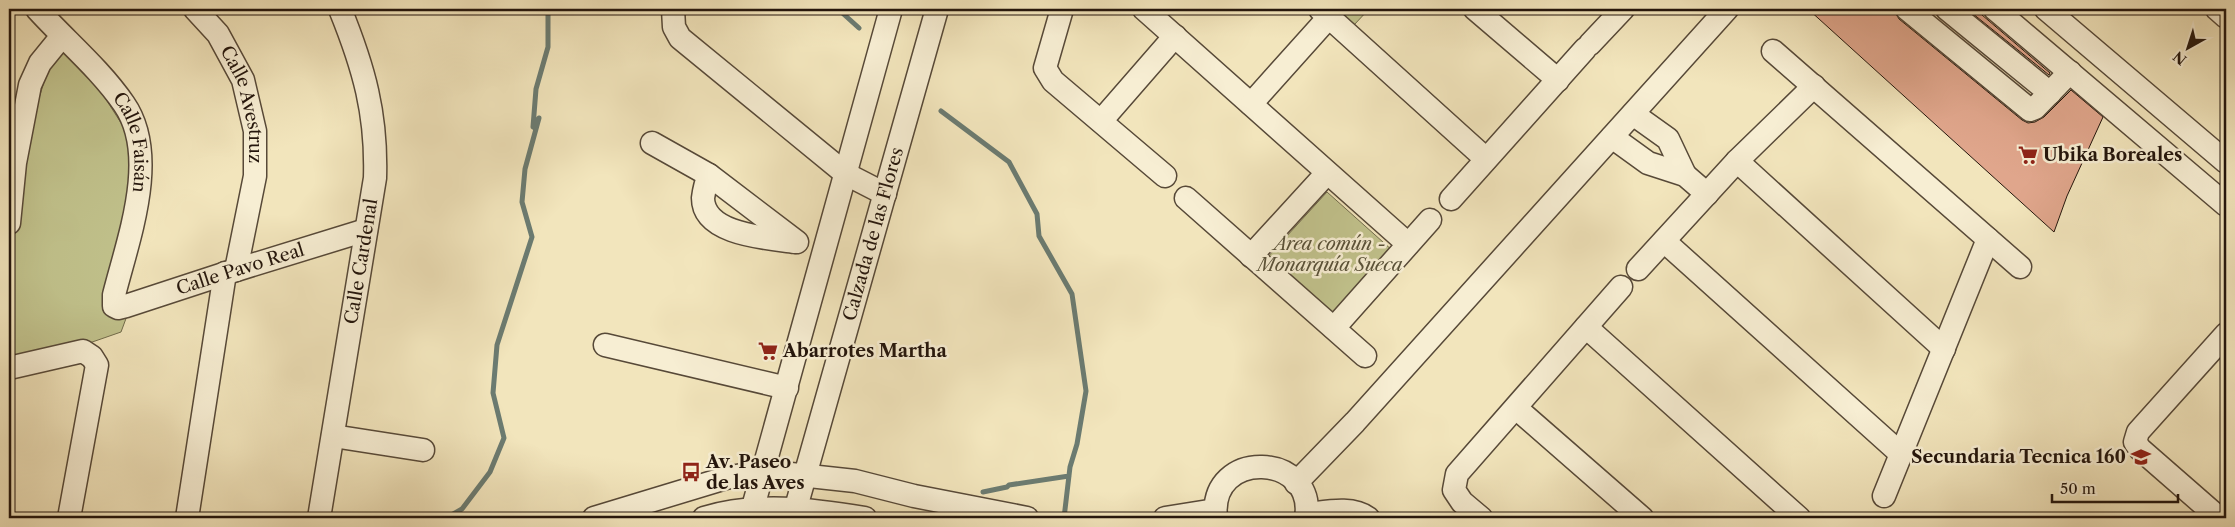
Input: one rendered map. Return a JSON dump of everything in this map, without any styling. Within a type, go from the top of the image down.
[{"type":"street","name":"Calle Faisán","points":[[37,9],[104,79],[125,105],[139,136],[141,167],[138,198],[114,295],[114,306]]},
{"type":"street","name":"Calle Avestruz","points":[[187,518],[230,271],[256,176],[255,131],[243,80],[218,34],[195,9]]},
{"type":"street","name":"Calle Cardenal","points":[[319,518],[375,178],[376,147],[371,105],[362,68],[340,9]]},
{"type":"street","points":[[673,9],[674,27],[680,38],[846,174],[884,194]]},
{"type":"street","points":[[752,513],[891,9]]},
{"type":"street","name":"Calzada de las Flores","points":[[795,513],[937,9]]},
{"type":"street","points":[[1062,9],[1046,68],[1053,81],[1165,176]]},
{"type":"street","points":[[1144,9],[1408,244]]},
{"type":"street","points":[[1476,9],[1558,80]]},
{"type":"street","points":[[1451,199],[1622,9]]},
{"type":"street","points":[[1296,482],[1362,415],[1727,9]]},
{"type":"street","points":[[1907,9],[2030,110],[2035,108],[2070,72]]},
{"type":"street","points":[[1947,9],[2050,93]]},
{"type":"street","points":[[2217,9],[2226,17]]},
{"type":"street","points":[[2031,39],[2051,10],[2226,162]]},
{"type":"street","points":[[2003,11],[2031,39],[2226,205]]},
{"type":"street","points":[[1251,104],[1324,13],[1486,159]]},
{"type":"street","points":[[9,223],[15,163],[30,84],[40,63],[62,36]]},
{"type":"street","points":[[1101,121],[1175,36]]},
{"type":"street","points":[[1773,51],[2020,267]]},
{"type":"street","points":[[1638,269],[1737,161],[1814,86]]},
{"type":"street","points":[[1633,114],[1668,139],[1685,175]]},
{"type":"street","points":[[2175,161],[2196,136]]},
{"type":"street","points":[[1612,137],[1648,162],[1685,175],[1707,194]]},
{"type":"street","points":[[652,143],[708,175],[797,242]]},
{"type":"street","points":[[1737,161],[1944,349]]},
{"type":"street","points":[[1251,256],[1327,173]]},
{"type":"street","points":[[708,175],[703,200],[708,214],[720,225],[737,232],[797,242],[825,250]]},
{"type":"street","points":[[1186,198],[1365,356]]},
{"type":"street","points":[[1334,328],[1430,220]]},
{"type":"street","name":"Calle Pavo Real","points":[[114,306],[118,308],[126,306],[230,271],[366,230]]},
{"type":"street","points":[[1884,496],[1988,239]]},
{"type":"street","points":[[1664,241],[1901,454]]},
{"type":"street","points":[[1481,518],[1462,502],[1454,490],[1457,474],[1621,287]]},
{"type":"street","points":[[1586,327],[1799,518]]},
{"type":"street","points":[[2217,518],[2140,449],[2135,442],[2138,432],[2226,334]]},
{"type":"street","points":[[605,345],[787,388]]},
{"type":"street","points":[[9,368],[83,351],[92,356],[97,365],[69,518]]},
{"type":"street","points":[[1516,408],[1642,518]]},
{"type":"street","points":[[333,436],[423,450]]},
{"type":"street","points":[[1165,518],[1215,514],[1217,499],[1224,485],[1236,473],[1246,468],[1268,466],[1279,469],[1296,482],[1304,497],[1307,516],[1340,511],[1362,514],[1368,518]]},
{"type":"street","points":[[594,518],[726,478],[763,471],[806,474],[855,481],[914,496],[1026,518]]},
{"type":"street","points":[[704,518],[752,513],[795,513],[865,518]]},
{"type":"green space","points":[[1337,9],[1369,9],[1354,25]]},
{"type":"green space","points":[[64,42],[98,87],[132,140],[135,197],[112,307],[131,305],[121,332],[52,356],[9,365],[9,236],[19,163],[48,69]]},
{"type":"green space","name":"Area común - Monarquía Sueca","points":[[1327,192],[1393,251],[1331,319],[1265,260]]},
{"type":"building","name":"Ubika Boreales","points":[[1808,9],[1894,9],[1899,19],[2028,123],[2035,122],[2044,117],[2071,90],[2103,117],[2067,196],[2054,232]]},
{"type":"building","points":[[1967,9],[1975,9],[2050,73],[2049,75]]},
{"type":"waterway","points":[[446,518],[462,509],[490,472],[504,438],[493,393],[497,345],[532,237],[522,202],[525,169],[539,118],[533,127],[536,89],[548,47],[548,9]]},
{"type":"waterway","points":[[838,9],[859,28]]},
{"type":"waterway","points":[[941,111],[1009,162],[1037,214],[1039,236],[1072,294],[1086,391],[1077,444],[1070,467],[1064,518]]},
{"type":"waterway","points":[[983,492],[1009,485],[1069,476]]},
{"type":"place","name":"Ubika Boreales","points":[[2028,155]]},
{"type":"place","name":"Abarrotes Martha","points":[[768,351]]},
{"type":"place","name":"Secundaria Tecnica 160","points":[[2141,457]]},
{"type":"place","name":"Av. Paseo de las Aves","points":[[691,472]]}]
